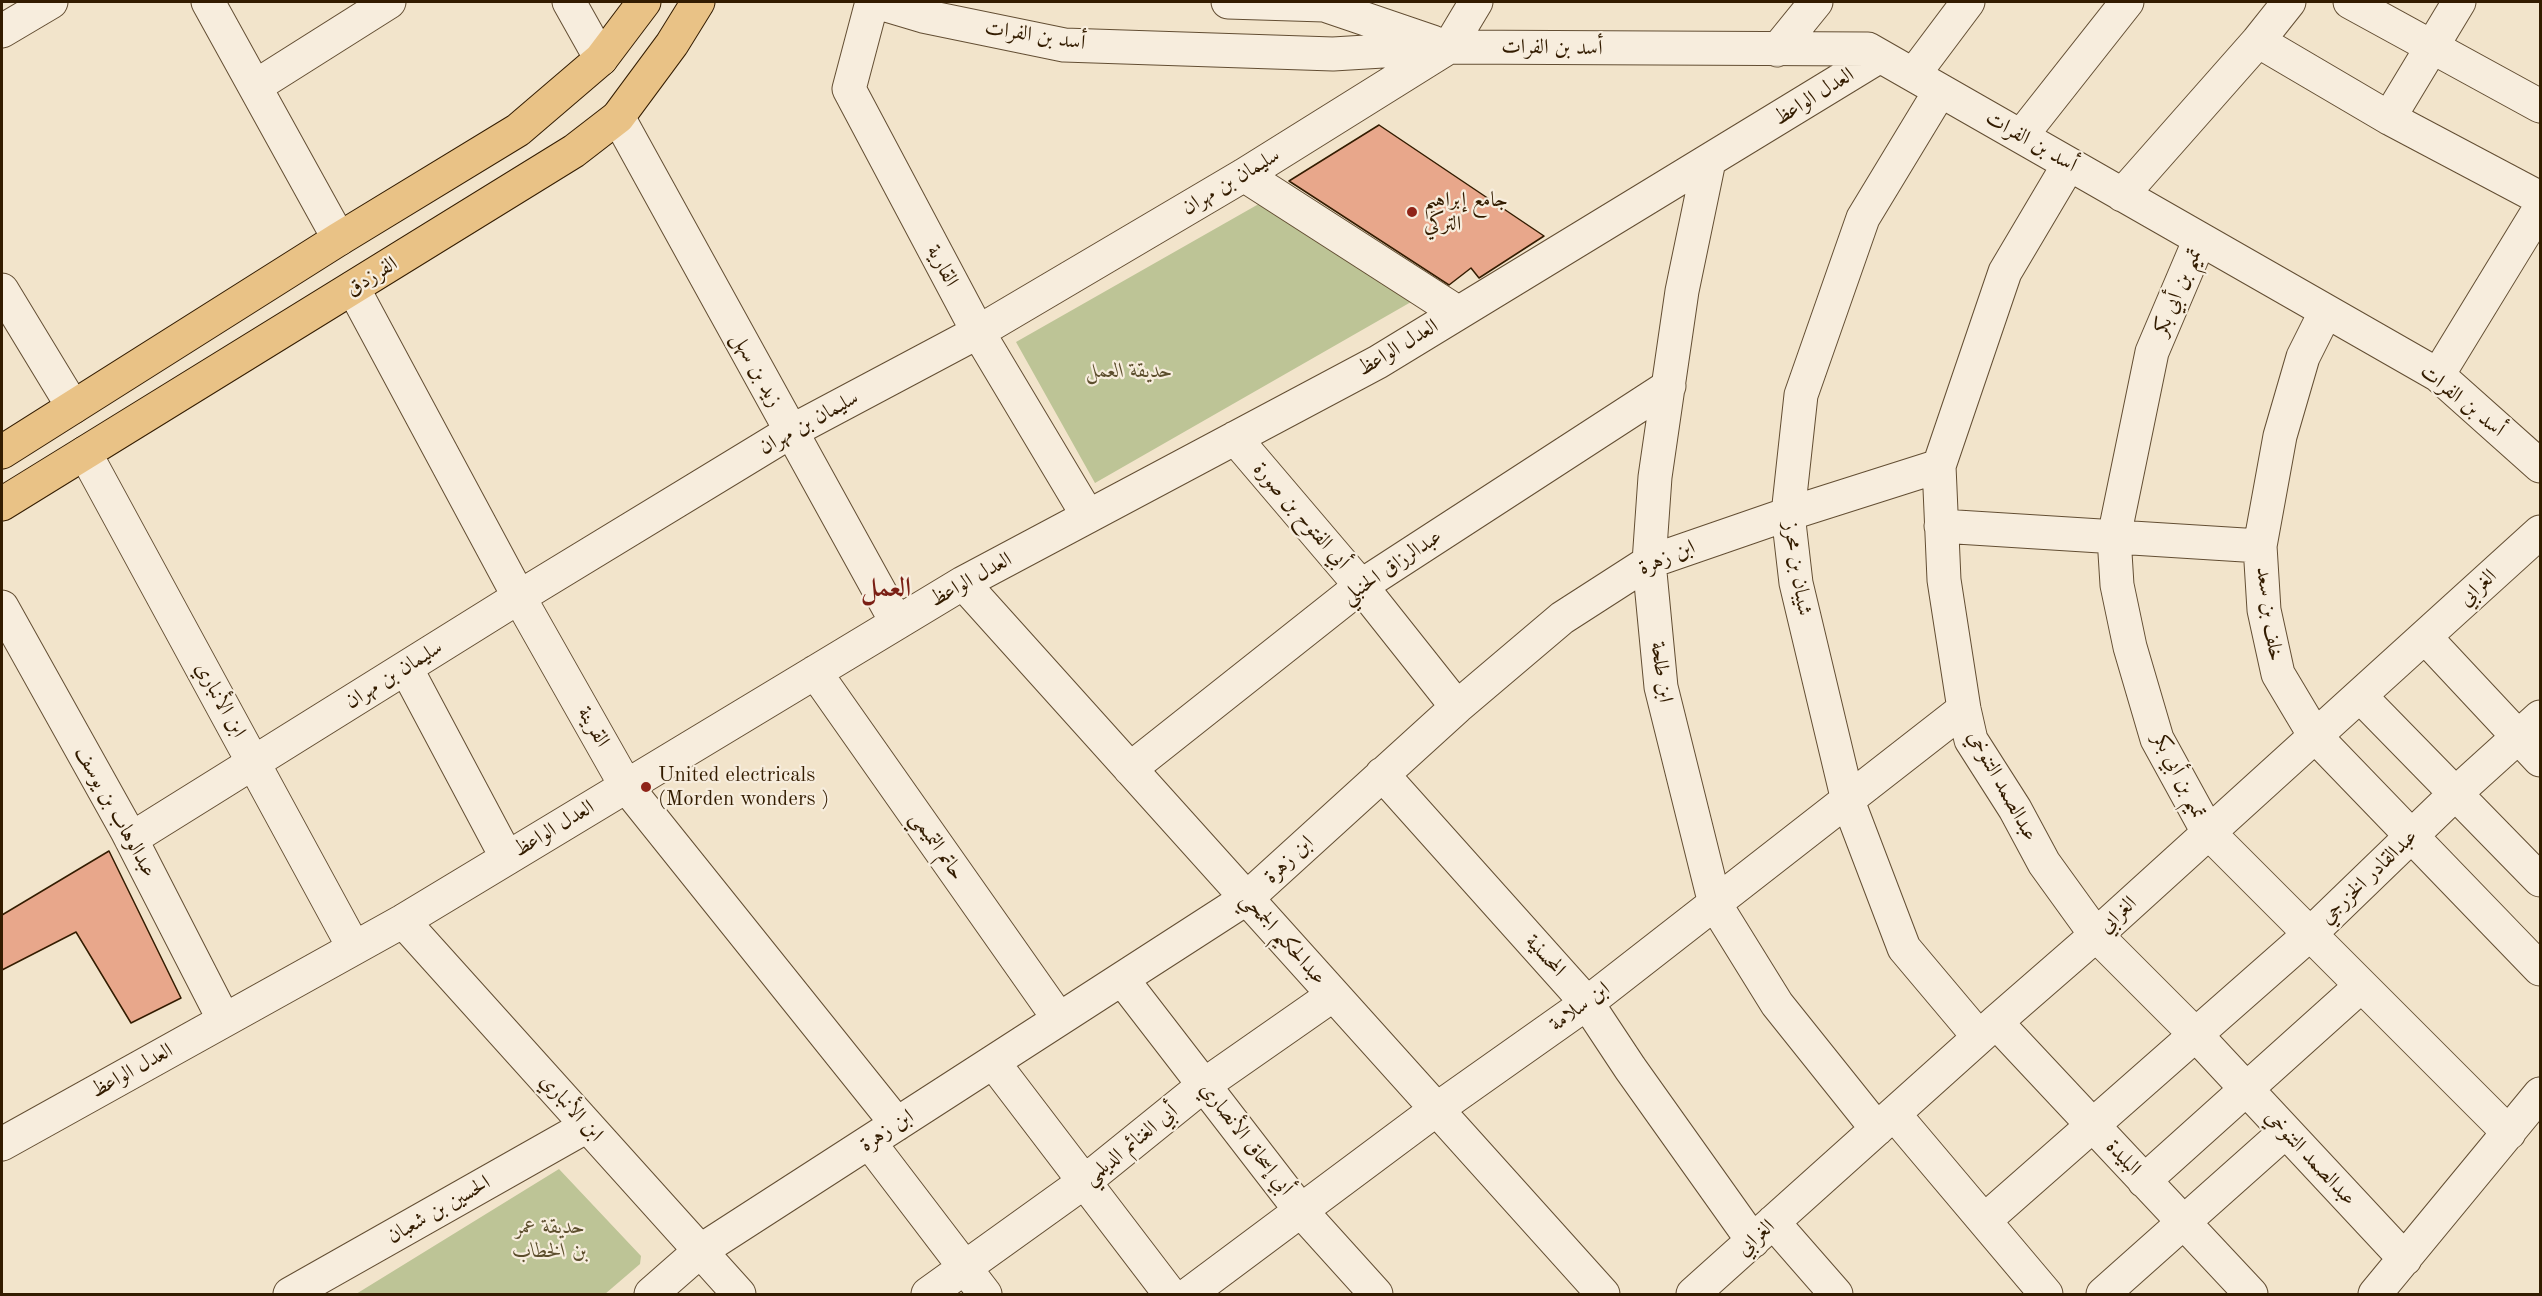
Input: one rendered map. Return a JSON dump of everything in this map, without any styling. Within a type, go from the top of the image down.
[{"type":"main road","points":[[2,452],[339,239],[519,130],[601,59],[644,2]]},
{"type":"main road","name":"الفرزدق","points":[[2,504],[574,151],[618,117],[672,44],[698,2]]},
{"type":"street","points":[[2,30],[51,2]]},
{"type":"street","points":[[208,2],[339,239]]},
{"type":"street","points":[[255,86],[389,2]]},
{"type":"street","points":[[569,2],[601,59]]},
{"type":"street","name":"أسد بن الفرات","points":[[874,2],[923,16],[1064,45],[1333,54],[1449,47],[1777,51],[1868,49],[2022,135],[2069,165],[2438,375],[2541,466]]},
{"type":"street","name":"القارية","points":[[874,2],[849,89],[978,332],[1088,516]]},
{"type":"street","name":"أسد بن الفرات","points":[[1228,2],[1323,5],[1449,47]]},
{"type":"street","name":"سليمان بن مهران","points":[[131,839],[519,597],[790,432],[978,332],[1244,175],[1449,47],[1476,2]]},
{"type":"street","points":[[1777,51],[1816,2]]},
{"type":"street","name":"شيبان بن محرز","points":[[1968,2],[1927,82],[1863,218],[1801,395],[1788,514],[1796,583],[1848,801],[1904,948],[1987,1030]]},
{"type":"street","points":[[2022,135],[2127,2]]},
{"type":"street","points":[[2122,195],[2258,41],[2289,2]]},
{"type":"street","points":[[2350,2],[2541,106]]},
{"type":"street","points":[[2389,118],[2459,2]]},
{"type":"street","points":[[2258,41],[2389,118],[2541,198]]},
{"type":"street","name":"العدل الواعظ","points":[[2,1144],[403,921],[963,583],[1378,362],[1880,56]]},
{"type":"street","name":"زيد بن سهل","points":[[618,117],[897,623]]},
{"type":"street","name":"ابن طلحة","points":[[1709,161],[1682,291],[1655,477],[1648,562],[1661,687],[1715,904],[1777,1004],[1886,1121],[1985,1220],[2046,1294]]},
{"type":"street","name":"عبدالصمد التنوخي","points":[[2069,165],[2005,272],[1939,466],[1944,580],[1971,740],[2015,809],[2044,863],[2096,935],[2196,1035],[2405,1259]]},
{"type":"street","points":[[1244,175],[1457,312]]},
{"type":"street","points":[[2438,375],[2541,208]]},
{"type":"street","name":"تميم بن أبي بكر","points":[[2200,239],[2152,352],[2114,537],[2119,596],[2130,647],[2157,739],[2208,832],[2509,1133]]},
{"type":"street","name":"القرينة","points":[[353,288],[519,597],[626,786],[897,1124]]},
{"type":"street","points":[[2,290],[73,407]]},
{"type":"street","name":"خلف بن سعد","points":[[2326,311],[2303,357],[2280,436],[2260,546],[2264,610],[2278,674],[2315,736],[2541,969]]},
{"type":"street","name":"عبدالرزاق الحنبلي","points":[[1130,769],[1361,586],[1669,386]]},
{"type":"street","name":"أبي الفتوح بن صورة","points":[[1235,438],[1361,586],[1456,707]]},
{"type":"street","name":"ابن الأنباري","points":[[85,453],[354,948]]},
{"type":"street","name":"ابن زهرة","points":[[651,1294],[700,1251],[1247,898],[1456,707],[1562,618],[1648,562],[1939,466]]},
{"type":"street","points":[[1941,526],[2260,546]]},
{"type":"street","name":"الغرابي","points":[[1693,1294],[2539,536]]},
{"type":"street","name":"عبدالحكيم الجمحي","points":[[963,583],[1603,1294]]},
{"type":"street","name":"عبدالوهاب بن يوسف","points":[[2,607],[131,839],[224,1020]]},
{"type":"street","points":[[2425,637],[2533,738]]},
{"type":"street","points":[[406,668],[507,858]]},
{"type":"street","name":"حاتم التميمي","points":[[815,672],[1059,1019]]},
{"type":"street","points":[[2360,696],[2541,880]]},
{"type":"street","name":"ابن سلامة","points":[[1202,1291],[1301,1211],[1437,1109],[1587,1003],[1964,709]]},
{"type":"street","name":"عبدالقادر الخزرجي","points":[[1985,1220],[2310,934],[2456,794],[2533,738]]},
{"type":"street","name":"المحسنية","points":[[1382,774],[1587,1003],[1630,1068],[1763,1232],[1836,1294]]},
{"type":"street","name":"ابن الأنباري","points":[[403,921],[740,1294]]},
{"type":"street","name":"أبي إسحاق الأنصاري","points":[[1122,979],[1301,1211],[1376,1294]]},
{"type":"street","points":[[2144,1181],[2361,986]]},
{"type":"street","name":"أبي الغنائم الديلمي","points":[[928,1294],[1084,1182],[1204,1085],[1333,995]]},
{"type":"street","name":"البليدة","points":[[1987,1030],[2092,1125],[2251,1294]]},
{"type":"street","points":[[993,1062],[1170,1294]]},
{"type":"street","points":[[2375,1294],[2541,1094]]},
{"type":"street","name":"الحسين بن شعبان","points":[[290,1294],[588,1126]]},
{"type":"street","points":[[2103,1294],[2285,1132]]},
{"type":"street","points":[[869,1142],[985,1294]]},
{"type":"green space","name":"حديقة العمل","points":[[1264,201],[1418,298],[1095,483],[1016,342]]},
{"type":"green space","name":"حديقة عمر بن الخطاب","points":[[559,1169],[641,1256],[640,1264],[605,1294],[356,1294]]},
{"type":"building","name":"جامع إبراهيم التركي","points":[[1379,125],[1544,236],[1479,278],[1471,268],[1449,285],[1289,181]]},
{"type":"building","points":[[109,851],[181,998],[131,1023],[76,932],[2,970],[2,915]]},
{"type":"place","name":"جامع إبراهيم التركي","points":[[1412,212]]},
{"type":"place","name":"United electricals (Morden wonders )","points":[[646,787]]},
{"type":"district","name":"العمل","points":[[886,589]]}]
